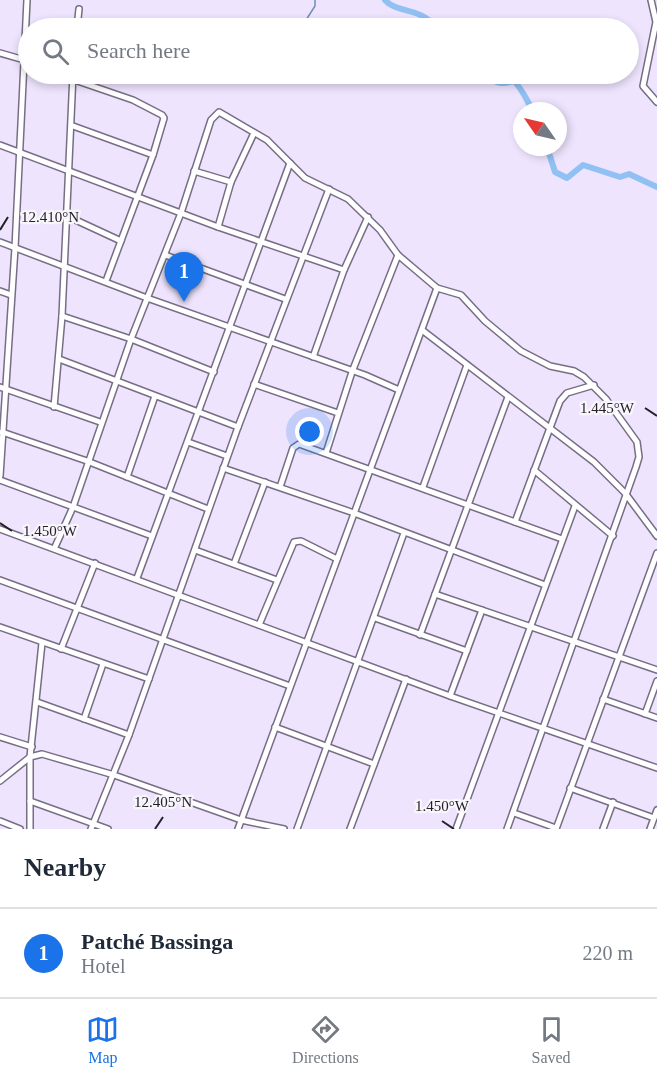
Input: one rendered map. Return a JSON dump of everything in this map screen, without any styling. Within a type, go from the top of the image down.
[{"type":"street","points":[[27,0],[27,18]]},
{"type":"street","points":[[651,0],[657,22],[643,81],[645,89],[657,102]]},
{"type":"street","points":[[78,18],[79,9]]},
{"type":"street","points":[[0,53],[18,58]]},
{"type":"street","points":[[25,84],[15,248],[2,388],[0,478],[152,536]]},
{"type":"street","points":[[54,406],[62,316],[73,126],[73,84]]},
{"type":"street","points":[[91,84],[133,100],[162,115],[163,124],[105,281]]},
{"type":"street","points":[[55,547],[73,507],[130,339],[181,213],[211,120],[219,112],[275,147],[305,178],[348,198],[368,217],[398,255],[437,288],[461,295],[485,321],[520,351],[550,366],[574,371],[594,385],[637,442],[639,457],[613,536],[507,829]]},
{"type":"street","points":[[73,126],[153,155]]},
{"type":"street","points":[[218,227],[231,182],[254,133]]},
{"type":"street","points":[[0,145],[137,198],[344,270]]},
{"type":"street","points":[[136,578],[214,372],[243,284],[290,163]]},
{"type":"street","points":[[194,171],[231,182]]},
{"type":"street","points":[[92,826],[129,735],[227,456],[285,299],[304,257],[329,189]]},
{"type":"street","points":[[67,216],[121,241]]},
{"type":"street","points":[[313,357],[344,270],[368,217]]},
{"type":"street","points":[[0,242],[147,298],[270,340],[399,390]]},
{"type":"street","points":[[165,255],[285,299]]},
{"type":"street","points":[[326,453],[352,372],[398,255]]},
{"type":"street","points":[[238,829],[437,288]]},
{"type":"street","points":[[0,291],[11,295]]},
{"type":"street","points":[[62,316],[130,339],[214,372]]},
{"type":"street","points":[[422,330],[594,462],[625,494],[657,536]]},
{"type":"street","points":[[59,359],[238,427]]},
{"type":"street","points":[[423,487],[467,365]]},
{"type":"street","points":[[254,384],[338,413]]},
{"type":"street","points":[[515,522],[563,396],[594,385]]},
{"type":"street","points":[[2,388],[100,422]]},
{"type":"street","points":[[127,477],[155,396]]},
{"type":"street","points":[[420,634],[508,397]]},
{"type":"street","points":[[2,432],[87,461],[208,509]]},
{"type":"street","points":[[188,442],[227,456]]},
{"type":"street","points":[[280,487],[296,445],[326,453],[423,487],[562,539]]},
{"type":"street","points":[[223,468],[354,513],[404,534],[545,585]]},
{"type":"street","points":[[534,471],[613,536]]},
{"type":"street","points":[[234,564],[265,482]]},
{"type":"street","points":[[456,829],[575,507]]},
{"type":"street","points":[[0,529],[55,547],[450,696],[657,768]]},
{"type":"street","points":[[297,829],[360,662],[404,534]]},
{"type":"street","points":[[259,625],[294,542],[301,541],[337,559]]},
{"type":"street","points":[[195,550],[277,580]]},
{"type":"street","points":[[514,813],[556,829],[657,553]]},
{"type":"street","points":[[61,649],[96,563]]},
{"type":"street","points":[[0,580],[290,686]]},
{"type":"street","points":[[435,594],[530,629],[576,641],[657,670]]},
{"type":"street","points":[[450,696],[482,610]]},
{"type":"street","points":[[375,618],[466,651]]},
{"type":"street","points":[[0,627],[149,679]]},
{"type":"street","points":[[30,829],[30,757],[42,643]]},
{"type":"street","points":[[84,719],[103,664]]},
{"type":"street","points":[[350,829],[406,679]]},
{"type":"street","points":[[645,714],[657,681]]},
{"type":"street","points":[[603,699],[657,718]]},
{"type":"street","points":[[37,702],[129,735]]},
{"type":"street","points":[[275,727],[374,764]]},
{"type":"street","points":[[0,737],[32,747]]},
{"type":"street","points":[[0,781],[30,757],[42,754],[114,775],[241,820],[284,829]]},
{"type":"street","points":[[570,788],[654,818]]},
{"type":"street","points":[[30,801],[92,826],[108,829]]},
{"type":"street","points":[[603,829],[613,802]]},
{"type":"street","points":[[650,829],[657,810]]},
{"type":"street","points":[[0,821],[20,829]]},
{"type":"waterway","points":[[307,18],[315,6],[315,0]]},
{"type":"waterway","points":[[385,0],[396,7],[426,18]]},
{"type":"waterway","points":[[516,84],[528,102]]},
{"type":"waterway","points":[[550,156],[555,172],[567,178],[583,165],[620,177],[629,174],[657,187]]},
{"type":"place","name":"Patché Bassinga","points":[[184,302]]}]
